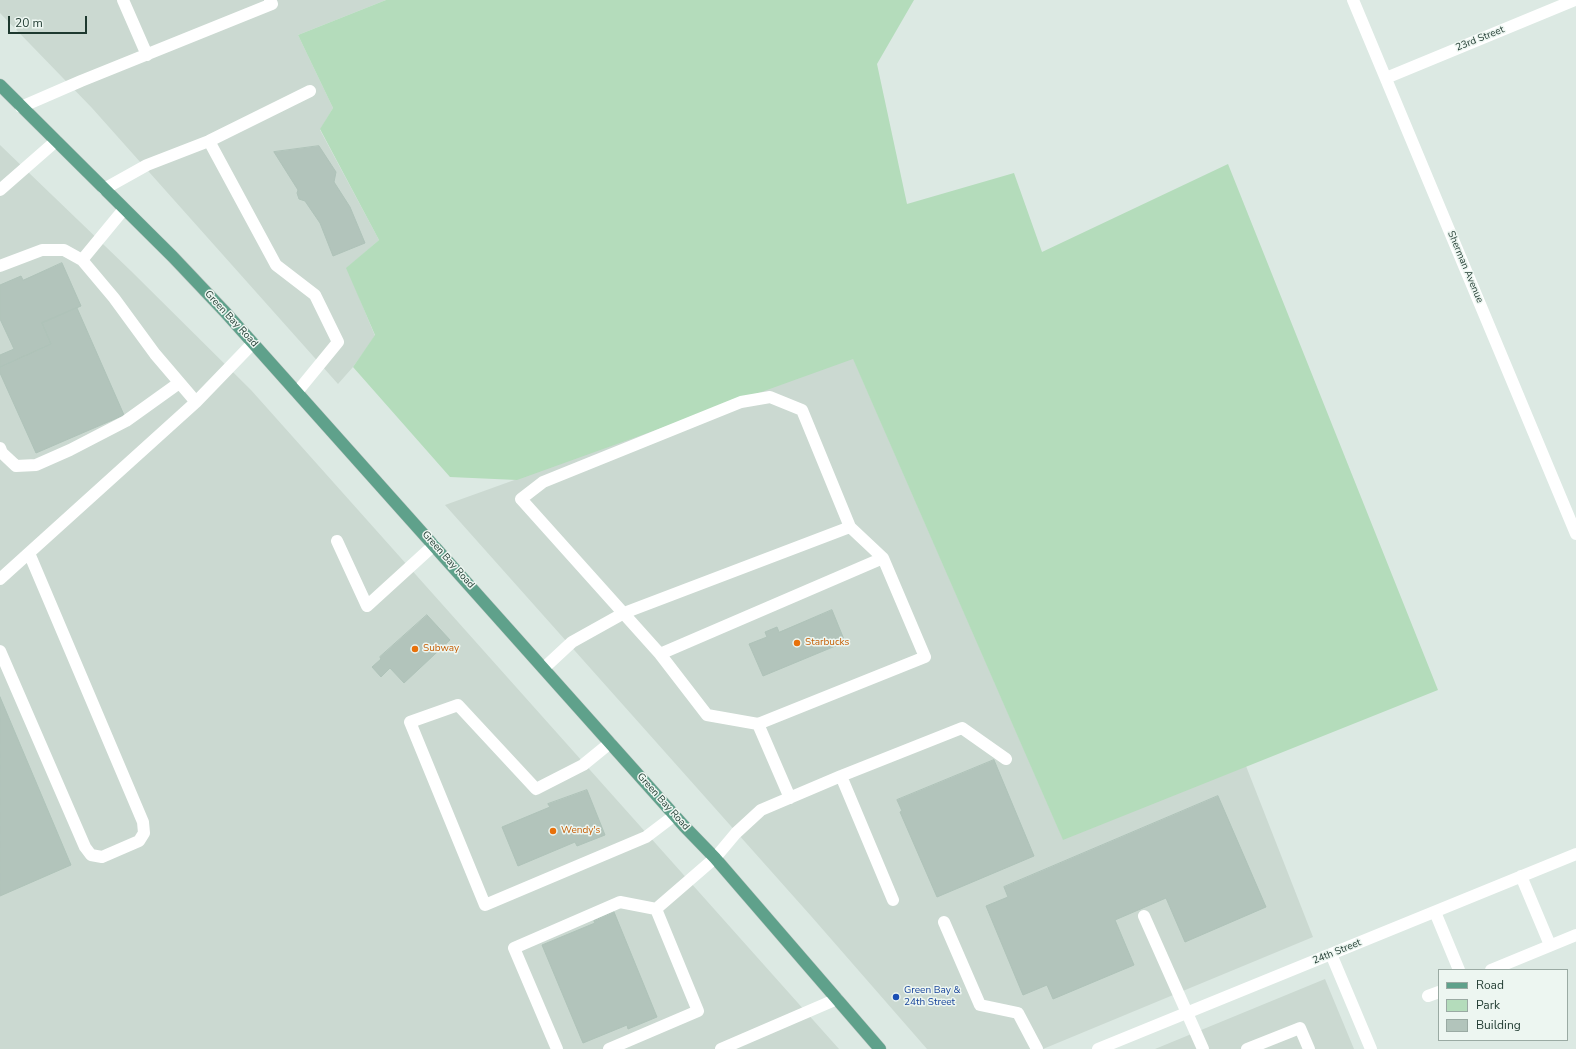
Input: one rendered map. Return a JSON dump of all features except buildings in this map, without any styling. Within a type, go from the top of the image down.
[{"type":"main road","name":"Green Bay Road","points":[[0,85],[173,257],[253,343],[610,743],[715,858],[880,1049]]},
{"type":"street","points":[[123,0],[146,55]]},
{"type":"street","points":[[21,107],[272,4],[270,0]]},
{"type":"street","name":"Sherman Avenue","points":[[1353,0],[1576,534]]},
{"type":"street","name":"23rd Street","points":[[1386,78],[1575,0]]},
{"type":"street","points":[[104,189],[147,165],[209,141],[310,91]]},
{"type":"street","points":[[0,190],[56,141]]},
{"type":"street","points":[[209,141],[276,265],[315,296],[338,342],[296,392]]},
{"type":"street","points":[[82,260],[124,209]]},
{"type":"street","points":[[0,266],[42,250],[64,250],[82,260],[114,298],[155,354],[196,402]]},
{"type":"street","points":[[0,579],[196,402],[253,343]]},
{"type":"street","points":[[0,448],[2,453],[16,466],[36,465],[70,450],[126,421],[179,383]]},
{"type":"street","points":[[770,397],[802,410],[850,527],[883,558],[925,657],[758,724],[707,715],[660,654],[521,499],[542,482],[741,402],[770,397]]},
{"type":"street","points":[[544,668],[572,642],[624,613],[850,527]]},
{"type":"street","points":[[337,541],[367,606],[434,545]]},
{"type":"street","points":[[0,651],[85,847],[91,855],[102,857],[139,841],[144,833],[143,822],[29,553]]},
{"type":"street","points":[[660,654],[883,558]]},
{"type":"street","points":[[610,743],[583,765],[536,789],[458,705],[410,722],[485,905],[646,837],[675,815]]},
{"type":"street","points":[[758,724],[790,798]]},
{"type":"street","points":[[656,909],[715,858],[736,833],[761,810],[841,776],[962,728],[1006,759]]},
{"type":"street","points":[[841,776],[893,900]]},
{"type":"street","name":"24th Street","points":[[1098,1049],[1576,854]]},
{"type":"street","points":[[1521,876],[1550,945]]},
{"type":"street","points":[[557,1049],[514,948],[620,902],[656,909]]},
{"type":"street","points":[[609,1049],[698,1011],[656,909]]},
{"type":"street","points":[[1435,912],[1459,969]]},
{"type":"street","points":[[1144,916],[1203,1049]]},
{"type":"street","points":[[944,922],[980,1005],[1018,1013],[1037,1049]]},
{"type":"street","points":[[1493,969],[1576,935]]},
{"type":"street","points":[[1331,954],[1370,1049]]},
{"type":"street","points":[[721,1049],[838,999]]},
{"type":"street","points":[[1247,1049],[1300,1028],[1310,1049]]},
{"type":"shaded area","points":[[0,0],[386,0],[298,35],[333,108],[320,130],[379,240],[347,268],[375,336],[353,367],[338,384],[92,108],[0,13]]},
{"type":"shaded area","points":[[0,145],[131,271],[251,390],[839,1049],[0,1049]]},
{"type":"shaded area","points":[[853,358],[1063,839],[1246,766],[1313,937],[1043,1049],[927,1049],[811,916],[445,505]]},
{"type":"shaded area","points":[[1325,979],[1354,1049],[1155,1049]]},
{"type":"green space","points":[[386,0],[914,0],[877,64],[907,204],[1014,173],[1042,252],[1228,164],[1438,690],[1063,840],[853,359],[517,480],[450,477],[353,367],[375,335],[346,268],[379,240],[320,129],[333,108],[298,35]]},
{"type":"place","name":"Starbucks","points":[[797,643]]},
{"type":"place","name":"Subway","points":[[415,649]]},
{"type":"place","name":"Wendy's","points":[[553,831]]},
{"type":"place","name":"Green Bay & 24th Street","points":[[896,997]]}]
